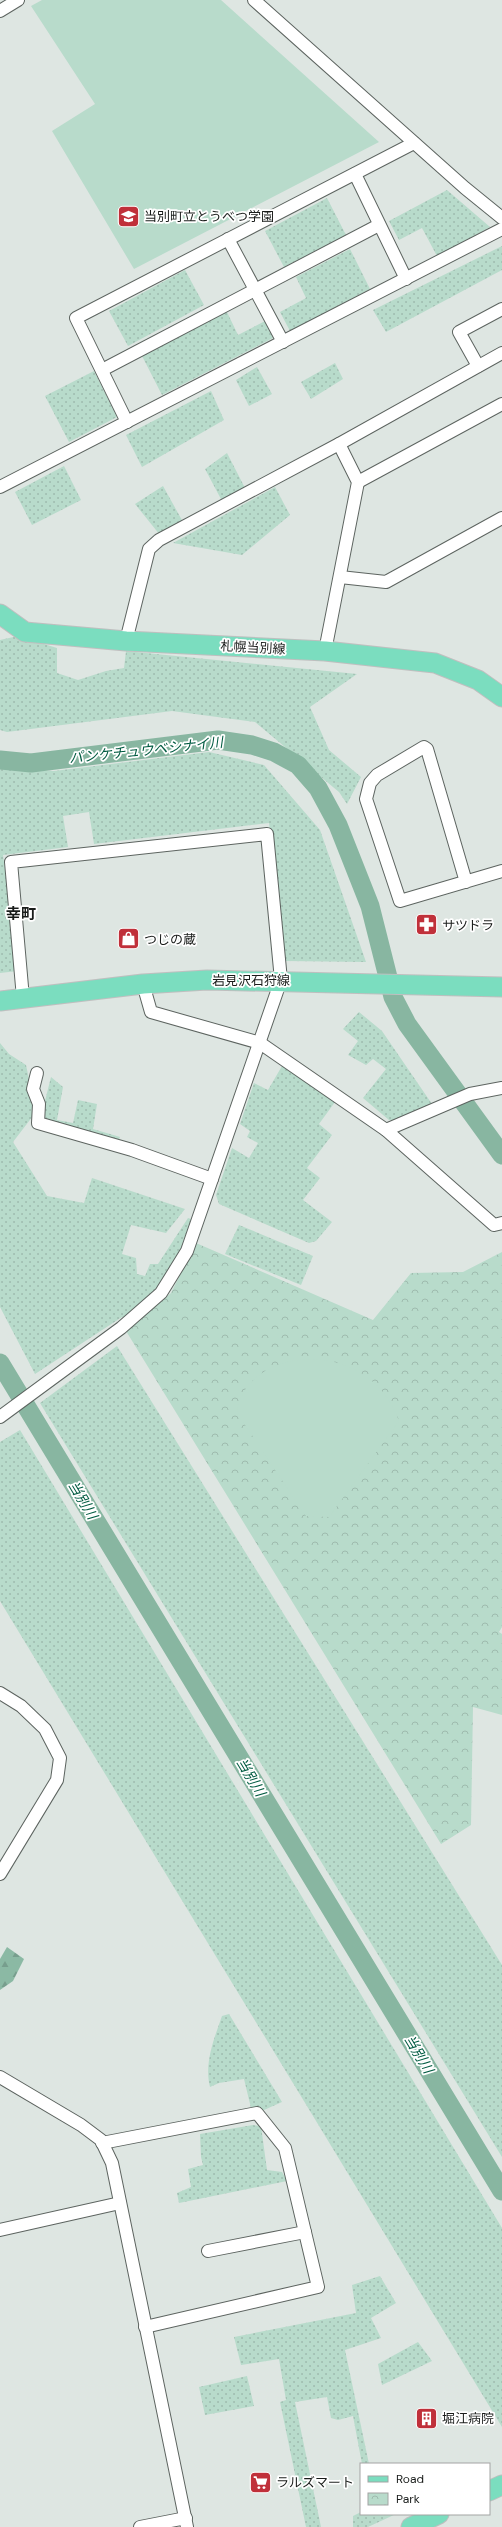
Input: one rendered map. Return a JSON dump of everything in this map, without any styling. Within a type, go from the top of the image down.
[{"type":"main road","name":"札幌当別線","points":[[0,614],[25,632],[126,641],[325,651],[435,663],[478,680],[502,697]]},
{"type":"main road","name":"岩見沢石狩線","points":[[0,1001],[143,984],[207,980],[281,980],[502,987]]},
{"type":"main road","points":[[490,2491],[502,2485]]},
{"type":"main road","points":[[411,2527],[437,2515]]},
{"type":"street","points":[[0,11],[18,0]]},
{"type":"street","points":[[254,0],[414,143],[502,218]]},
{"type":"street","points":[[127,422],[76,318],[414,143]]},
{"type":"street","points":[[355,174],[406,279]]},
{"type":"street","points":[[102,370],[379,225]]},
{"type":"street","points":[[0,487],[502,230]]},
{"type":"street","points":[[228,239],[283,342]]},
{"type":"street","points":[[478,366],[459,332],[502,309]]},
{"type":"street","points":[[126,641],[150,549],[158,540],[339,444],[502,353]]},
{"type":"street","points":[[358,482],[502,404]]},
{"type":"street","points":[[325,651],[358,482],[339,444]]},
{"type":"street","points":[[340,577],[386,582],[502,518]]},
{"type":"street","points":[[466,882],[428,749],[424,747],[377,775],[370,783],[366,799],[400,901],[466,882],[502,871]]},
{"type":"street","points":[[0,1417],[121,1328],[161,1293],[184,1255],[281,980],[268,834],[11,862],[23,998]]},
{"type":"street","points":[[143,984],[150,1012],[260,1043],[386,1130],[494,1225],[502,1224]]},
{"type":"street","points":[[37,1072],[33,1089],[40,1104],[38,1124],[132,1150],[212,1179]]},
{"type":"street","points":[[386,1130],[470,1094],[502,1088]]},
{"type":"street","points":[[0,1693],[21,1706],[46,1729],[60,1758],[57,1780],[0,1874]]},
{"type":"street","points":[[0,2077],[81,2125],[102,2143],[112,2163],[186,2522],[140,2527]]},
{"type":"street","points":[[102,2143],[257,2113],[285,2148],[318,2287],[145,2327]]},
{"type":"street","points":[[0,2230],[120,2203]]},
{"type":"street","points":[[208,2251],[305,2232]]},
{"type":"green space","name":"当別町立とうべつ学園","points":[[42,0],[221,0],[379,142],[134,269],[52,131],[95,104],[31,6]]},
{"type":"green space","points":[[447,190],[490,227],[437,256],[422,228],[399,240],[389,221]]},
{"type":"green space","points":[[327,198],[346,235],[284,267],[265,231]]},
{"type":"green space","points":[[502,246],[502,270],[386,332],[373,310]]},
{"type":"green space","points":[[350,249],[370,289],[290,331],[280,312],[306,298],[296,277]]},
{"type":"green space","points":[[185,270],[204,305],[128,346],[109,311]]},
{"type":"green space","points":[[226,310],[238,335],[265,321],[273,338],[162,395],[141,354]]},
{"type":"green space","points":[[335,363],[343,379],[311,399],[301,382]]},
{"type":"green space","points":[[257,367],[272,394],[249,406],[236,380]]},
{"type":"green space","points":[[94,371],[117,417],[69,442],[45,396]]},
{"type":"green space","points":[[211,391],[224,420],[142,467],[126,435]]},
{"type":"green space","points":[[227,453],[245,488],[222,501],[205,469]]},
{"type":"green space","points":[[64,466],[81,500],[32,525],[15,492]]},
{"type":"green space","points":[[163,486],[183,522],[160,535],[135,504]]},
{"type":"green space","points":[[275,487],[290,515],[242,555],[173,543]]},
{"type":"green space","points":[[18,636],[57,648],[57,673],[78,680],[106,671],[124,668],[126,651],[357,674],[310,707],[329,750],[361,777],[347,804],[339,792],[255,722],[172,711],[7,732],[0,730],[0,640]]},
{"type":"green space","points":[[209,752],[264,765],[320,830],[366,962],[285,961],[269,823],[94,844],[89,812],[63,816],[68,847],[3,855],[18,971],[0,973],[0,768],[54,771]]},
{"type":"green space","points":[[359,1012],[382,1031],[432,1104],[396,1120],[389,1120],[363,1098],[386,1069],[373,1059],[366,1065],[348,1055],[358,1041],[343,1029]]},
{"type":"green space","points":[[0,1043],[9,1054],[26,1065],[36,1112],[13,1142],[47,1196],[84,1203],[92,1178],[185,1209],[166,1233],[131,1225],[122,1254],[136,1258],[137,1274],[145,1276],[150,1264],[158,1264],[188,1218],[191,1219],[179,1253],[157,1290],[126,1318],[122,1317],[35,1374],[0,1307]]},
{"type":"green space","points":[[282,1066],[335,1102],[319,1124],[332,1135],[307,1168],[320,1178],[303,1200],[332,1222],[316,1241],[309,1243],[219,1204],[216,1195],[232,1148],[249,1158],[258,1143],[247,1137],[250,1131],[240,1124],[254,1083],[268,1090]]},
{"type":"green space","points":[[51,1077],[63,1087],[57,1120],[73,1123],[78,1100],[97,1104],[93,1129],[120,1137],[118,1142],[43,1122],[41,1117]]},
{"type":"green space","points":[[239,1225],[313,1256],[301,1285],[225,1254]]},
{"type":"green space","points":[[196,1243],[373,1320],[411,1273],[463,1272],[502,1252],[502,1627],[499,1632],[502,1634],[502,1715],[473,1707],[471,1825],[441,1844],[126,1331],[171,1293]]},
{"type":"green space","points":[[117,1346],[502,1965],[502,2157],[40,1403]]},
{"type":"green space","points":[[312,1359],[341,1364],[366,1376],[385,1395],[393,1407],[399,1421],[329,1517],[306,1516],[237,1413],[240,1400],[246,1389],[263,1372],[286,1362]]},
{"type":"green space","points":[[20,1430],[502,2228],[502,2427],[0,1601],[0,1442]]},
{"type":"green space","points":[[7,1947],[24,1959],[13,1981],[0,1990],[0,1959]]},
{"type":"green space","points":[[229,2014],[282,2102],[264,2110],[251,2108],[244,2079],[219,2083],[210,2087],[208,2069],[211,2051],[222,2016]]},
{"type":"green space","points":[[253,2125],[261,2126],[267,2170],[282,2172],[287,2181],[179,2203],[177,2193],[191,2187],[188,2169],[203,2165],[201,2157],[200,2134]]},
{"type":"green space","points":[[380,2276],[396,2303],[371,2318],[381,2338],[345,2350],[369,2463],[362,2463],[353,2416],[338,2420],[331,2418],[327,2397],[295,2402],[321,2527],[306,2527],[280,2402],[286,2400],[279,2359],[241,2365],[234,2337],[356,2313],[352,2285]]},
{"type":"green space","points":[[418,2342],[432,2361],[382,2385],[378,2364]]},
{"type":"green space","points":[[247,2376],[254,2406],[205,2415],[199,2387]]},
{"type":"green space","points":[[360,2512],[360,2515],[394,2515],[368,2527],[353,2527],[353,2516]]},
{"type":"waterway","name":"パンケチュウベシナイ川","points":[[0,760],[31,763],[218,740],[252,745],[274,752],[298,765],[318,788],[338,825],[370,906],[393,997],[407,1024],[502,1155]]},
{"type":"waterway","name":"当別川","points":[[0,1363],[502,2191]]},
{"type":"place","name":"当別町立とうべつ学園","points":[[128,216]]},
{"type":"place","name":"サツドラ","points":[[427,925]]},
{"type":"place","name":"つじの蔵","points":[[129,939]]},
{"type":"place","name":"堀江病院","points":[[427,2418]]},
{"type":"place","name":"ラルズマート","points":[[260,2482]]},
{"type":"district","name":"幸町","points":[[21,914]]}]
